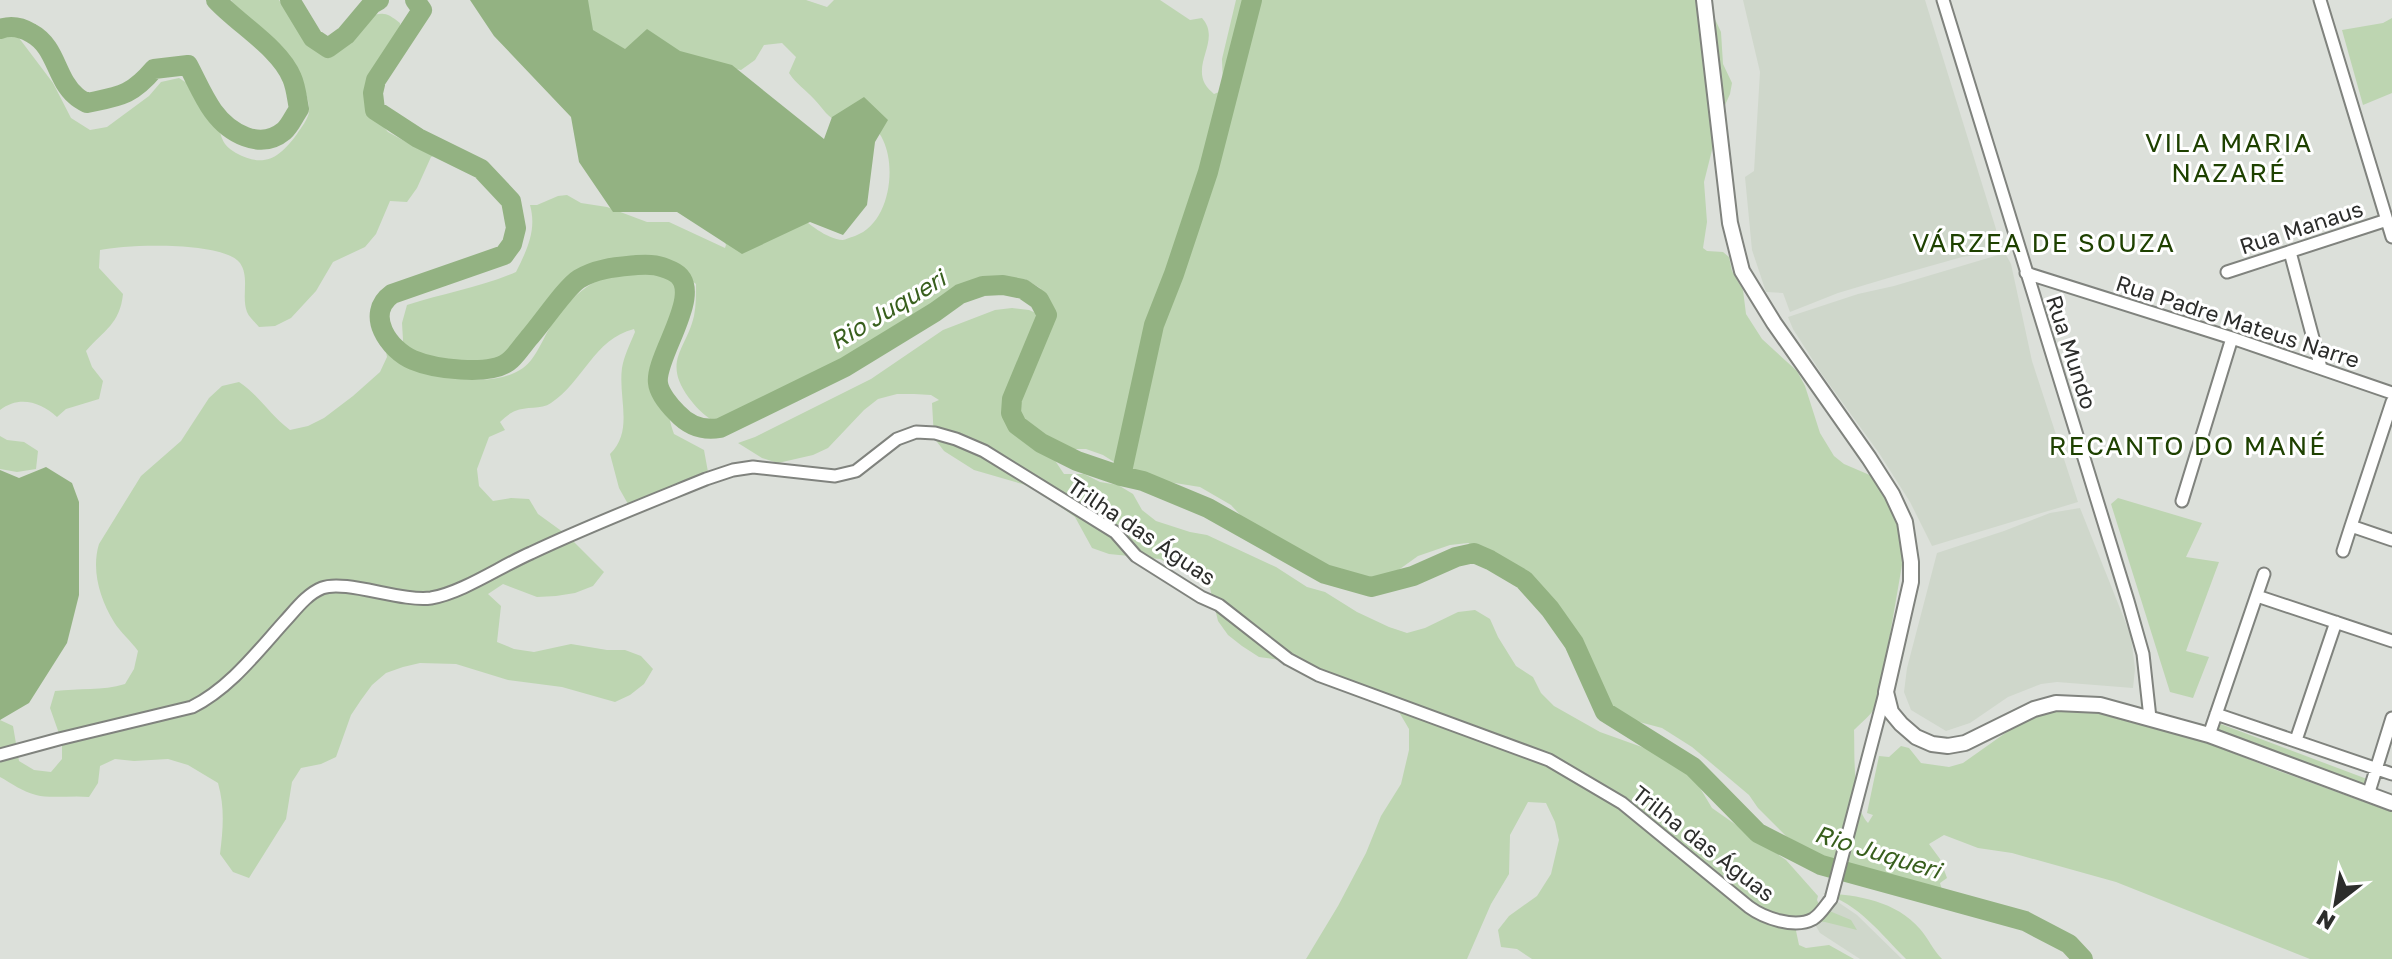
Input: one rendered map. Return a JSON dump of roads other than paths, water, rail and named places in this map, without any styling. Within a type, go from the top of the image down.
[{"type":"street","points":[[1704,0],[1730,223],[1742,271],[1774,323],[1869,458],[1905,522],[1911,582],[1886,692],[1891,712],[1901,724],[1916,737],[1932,744],[1948,746],[1965,743],[2034,709],[2056,703],[2100,705],[2209,735],[2392,803]]},
{"type":"street","name":"Rua Mundo","points":[[1943,0],[2128,601],[2143,654],[2150,718]]},
{"type":"street","points":[[2320,0],[2392,237]]},
{"type":"street","name":"Rua Manaus","points":[[2227,272],[2387,220]]},
{"type":"street","points":[[2290,252],[2321,368]]},
{"type":"street","name":"Rua Padre Mateus Narre","points":[[2026,273],[2232,338],[2392,393]]},
{"type":"street","points":[[2182,501],[2232,338]]},
{"type":"street","points":[[2343,551],[2392,402]]},
{"type":"street","name":"Trilha das Águas","points":[[0,755],[192,707],[206,700],[243,667],[308,597],[322,588],[335,586],[430,598],[615,516],[719,474],[753,467],[835,476],[856,471],[897,439],[916,432],[935,433],[984,451],[1115,532],[1136,556],[1219,605],[1288,659],[1308,670],[1549,760],[1649,824],[1760,916],[1779,922],[1806,922],[1822,912],[1831,899],[1886,692]]},
{"type":"street","points":[[2351,526],[2392,540]]},
{"type":"street","points":[[2209,735],[2264,574]]},
{"type":"street","points":[[2257,596],[2392,641]]},
{"type":"street","points":[[2296,740],[2336,622]]},
{"type":"street","points":[[2216,714],[2392,774]]},
{"type":"street","points":[[2368,795],[2392,718]]},
{"type":"waterway","name":"Rio Juqueri","points":[[0,29],[20,28],[40,39],[69,89],[87,103],[124,94],[154,69],[188,65],[209,106],[227,126],[246,137],[275,137],[286,129],[299,109],[292,78],[268,46],[216,0]]},
{"type":"waterway","name":"Rio Juqueri","points":[[290,0],[313,38],[328,48],[346,35],[379,0]]},
{"type":"waterway","name":"Rio Juqueri","points":[[415,0],[422,10],[376,80],[373,93],[375,110],[418,138],[481,169],[511,201],[516,228],[512,244],[504,255],[392,294],[384,302],[380,311],[383,331],[404,355],[422,363],[447,368],[475,370],[499,366],[513,357],[579,279],[615,267],[659,266],[672,271],[682,280],[685,292],[683,307],[659,371],[659,387],[668,403],[686,421],[714,429],[845,367],[960,294],[983,286],[1003,285],[1023,289],[1039,300],[1047,315],[1012,399],[1011,413],[1017,425],[1041,443],[1077,461],[1143,481],[1208,508],[1325,574],[1371,587],[1413,576],[1456,557],[1474,553],[1490,560],[1524,580],[1550,609],[1574,643],[1605,712],[1693,767],[1758,833],[1821,865],[2025,921],[2069,944],[2083,959]]},
{"type":"waterway","points":[[1121,476],[1154,325],[1208,172],[1252,0]]},
{"type":"district","name":"VILA MARIA NAZARÉ","points":[[2229,157]]},
{"type":"district","name":"VÁRZEA DE SOUZA","points":[[2044,242]]},
{"type":"district","name":"RECANTO DO MANÉ","points":[[2188,445]]}]
